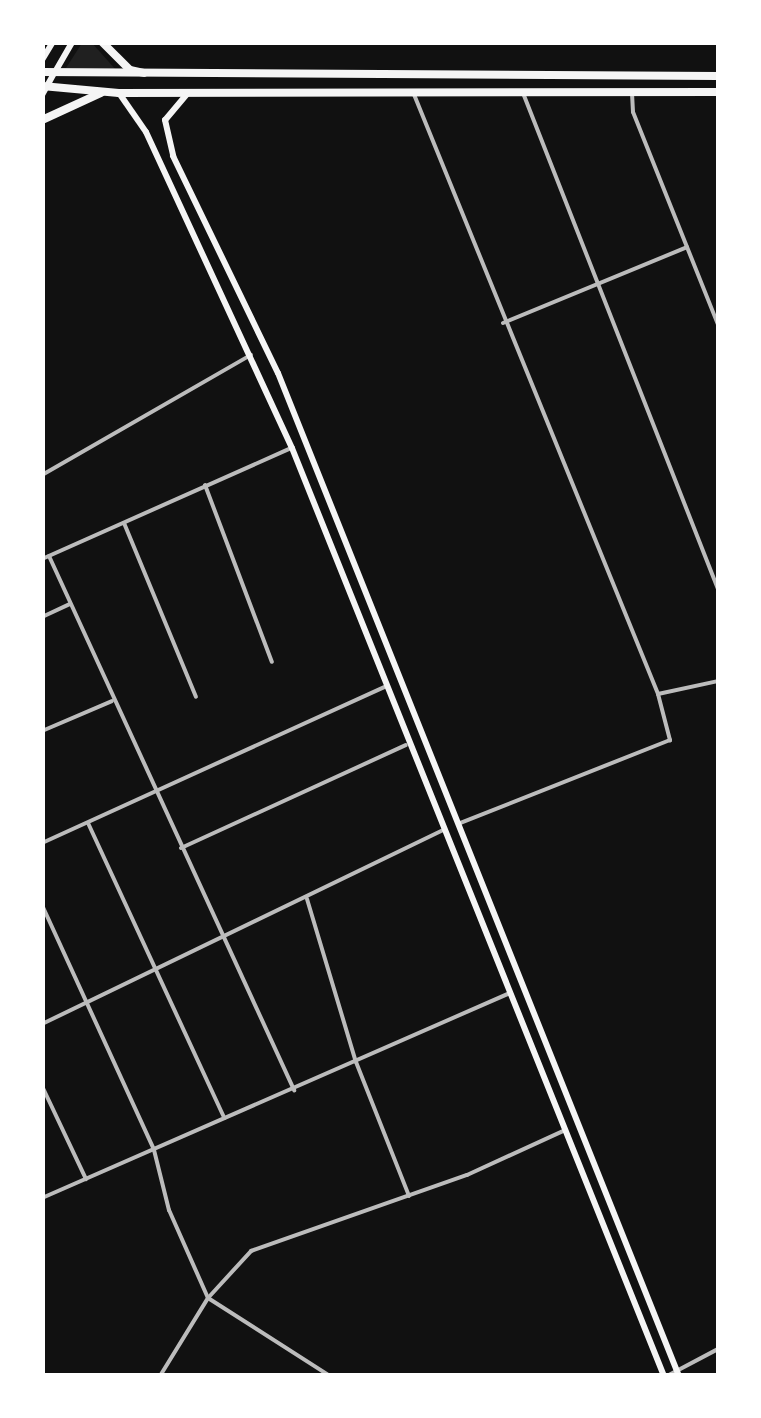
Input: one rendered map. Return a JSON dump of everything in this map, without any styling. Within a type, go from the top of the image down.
[{"type":"highway","points":[[102,42],[130,70],[163,78]]},
{"type":"highway","points":[[42,72],[163,78],[718,76]]},
{"type":"highway","points":[[44,89],[120,94],[718,92]]},
{"type":"highway","points":[[42,120],[102,93]]},
{"type":"main road","points":[[42,60],[53,42]]},
{"type":"main road","points":[[44,89],[72,42]]},
{"type":"main road","points":[[120,94],[146,132],[292,448],[406,745],[512,992],[665,1376]]},
{"type":"main road","points":[[187,94],[168,110],[165,136],[278,373],[678,1373]]},
{"type":"main road","points":[[442,830],[457,824]]},
{"type":"street","points":[[413,92],[503,323],[658,694],[670,740],[457,824]]},
{"type":"street","points":[[632,92],[633,112],[718,325]]},
{"type":"street","points":[[523,93],[718,590]]},
{"type":"street","points":[[503,323],[687,247]]},
{"type":"street","points":[[42,474],[252,355]]},
{"type":"street","points":[[292,448],[46,557],[294,1090]]},
{"type":"street","points":[[205,485],[272,662]]},
{"type":"street","points":[[124,523],[196,698]]},
{"type":"street","points":[[42,617],[71,604]]},
{"type":"street","points":[[658,694],[718,681]]},
{"type":"street","points":[[42,844],[384,688]]},
{"type":"street","points":[[42,731],[112,700]]},
{"type":"street","points":[[181,848],[406,745]]},
{"type":"street","points":[[88,822],[224,1119]]},
{"type":"street","points":[[42,1024],[307,899],[442,830]]},
{"type":"street","points":[[307,899],[356,1062],[409,1196]]},
{"type":"street","points":[[42,905],[154,1150],[169,1210],[208,1298],[330,1376]]},
{"type":"street","points":[[42,1198],[512,992]]},
{"type":"street","points":[[42,1086],[86,1179]]},
{"type":"street","points":[[160,1376],[208,1298],[251,1251],[409,1196],[564,1130]]},
{"type":"street","points":[[665,1376],[678,1373],[718,1350]]},
{"type":"shaded area","points":[[82,43],[92,43],[117,71],[66,68]]}]
